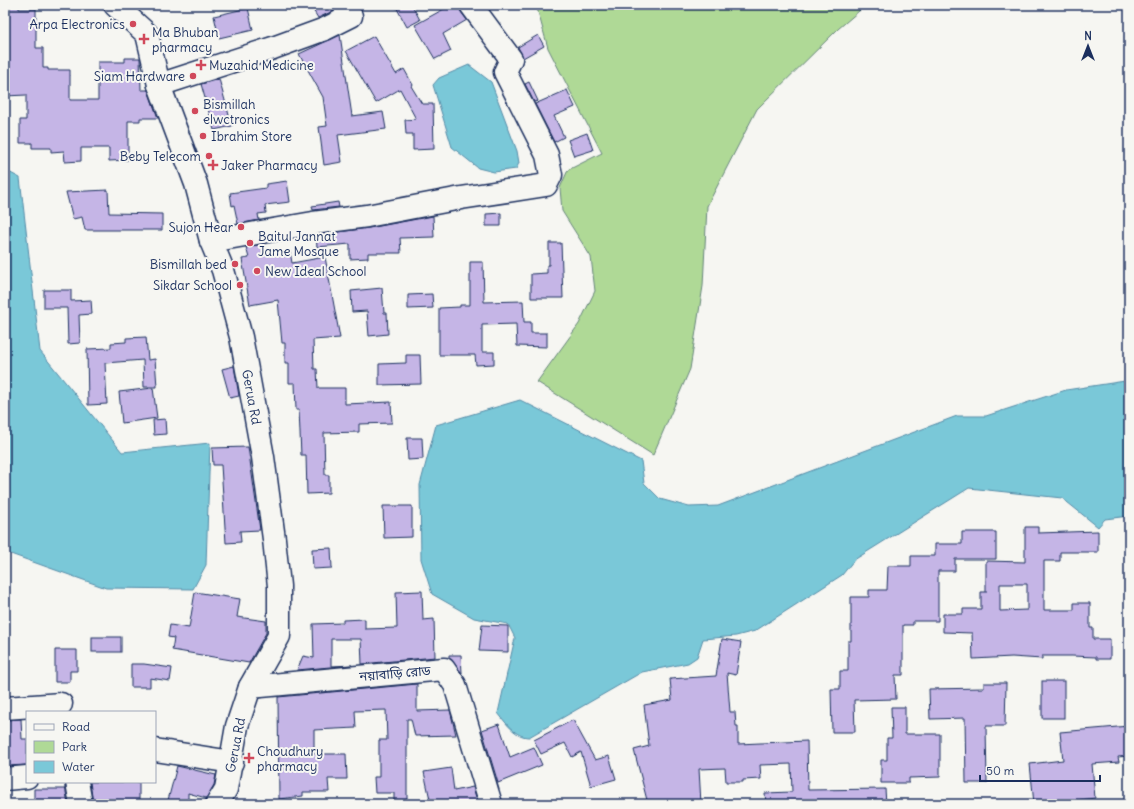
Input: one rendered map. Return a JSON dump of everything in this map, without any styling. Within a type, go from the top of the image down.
[{"type":"street","name":"Gerua Rd","points":[[115,5],[147,34],[159,85],[196,184],[211,242],[223,270],[241,337],[263,458],[279,586],[279,636],[250,687],[237,726],[232,762],[226,789],[217,804]]},
{"type":"street","points":[[159,85],[324,29],[351,16],[344,5]]},
{"type":"street","points":[[211,242],[313,223],[367,216],[461,198],[546,185],[551,174],[547,155],[505,72],[511,59],[471,5]]},
{"type":"street","name":"নয়াবাড়ি রোড","points":[[250,687],[444,669],[455,685],[491,804]]},
{"type":"street","points":[[5,708],[61,704]]},
{"type":"street","points":[[156,750],[232,762]]},
{"type":"street","points":[[5,779],[26,777]]},
{"type":"street","points":[[78,783],[81,804]]},
{"type":"green space","points":[[545,5],[612,5],[621,10],[629,5],[866,5],[838,29],[757,109],[707,206],[703,286],[690,369],[653,455],[537,382],[579,324],[595,291],[591,257],[562,211],[560,188],[568,170],[602,153],[548,48],[537,8]]},
{"type":"water","points":[[469,65],[491,82],[517,151],[519,163],[516,169],[494,172],[478,168],[452,147],[433,85],[439,78]]},
{"type":"water","points":[[5,170],[20,178],[40,351],[122,452],[210,443],[206,565],[193,589],[106,588],[5,552]]},
{"type":"water","points":[[1125,381],[1129,384],[1129,516],[1105,519],[1098,527],[1062,498],[969,488],[854,560],[842,575],[755,631],[736,636],[703,639],[697,657],[688,663],[642,672],[529,737],[519,735],[515,732],[498,713],[515,638],[508,624],[474,618],[432,594],[421,559],[420,485],[436,425],[520,400],[641,461],[644,483],[660,499],[689,507],[718,506],[957,416],[986,416],[1066,390]]},
{"type":"building","points":[[5,5],[19,5],[19,9],[36,9],[36,48],[43,48],[43,68],[48,68],[48,70],[70,70],[70,100],[98,100],[98,62],[125,62],[125,58],[140,58],[141,90],[148,90],[158,118],[140,118],[140,121],[128,121],[128,160],[109,161],[109,148],[81,148],[81,161],[65,162],[64,151],[51,152],[51,148],[32,148],[32,143],[20,143],[20,120],[26,120],[26,95],[5,96]]},
{"type":"building","points":[[310,5],[332,5],[333,11],[318,18]]},
{"type":"building","points":[[395,5],[412,5],[420,20],[407,27]]},
{"type":"building","points":[[451,5],[459,5],[461,12],[467,20],[443,34],[451,51],[435,59],[415,25]]},
{"type":"building","points":[[248,8],[253,30],[219,38],[214,16]]},
{"type":"building","points":[[340,35],[352,116],[383,112],[386,129],[338,135],[342,162],[324,165],[319,127],[327,126],[323,97],[299,54]]},
{"type":"building","points":[[538,35],[544,46],[523,58],[518,47]]},
{"type":"building","points":[[374,36],[396,74],[404,69],[413,85],[411,86],[422,104],[433,104],[434,149],[413,150],[413,134],[406,134],[405,120],[416,119],[400,89],[376,103],[346,51]]},
{"type":"building","points":[[219,79],[232,126],[214,130],[201,84]]},
{"type":"building","points":[[529,82],[538,101],[534,102],[525,84]]},
{"type":"building","points":[[567,90],[575,107],[554,116],[564,137],[554,142],[535,104]]},
{"type":"building","points":[[587,133],[593,150],[574,156],[568,140]]},
{"type":"building","points":[[287,181],[290,202],[265,205],[266,213],[258,214],[259,220],[238,224],[234,205],[232,206],[230,193],[266,188],[266,184]]},
{"type":"building","points":[[108,190],[109,213],[162,214],[162,230],[85,230],[82,217],[73,219],[66,192]]},
{"type":"building","points":[[338,202],[339,207],[313,210],[312,206]]},
{"type":"building","points":[[501,213],[501,226],[486,226],[486,214]]},
{"type":"building","points":[[433,216],[434,237],[400,238],[401,253],[368,253],[368,258],[350,259],[350,244],[317,247],[316,235],[369,228]]},
{"type":"building","points":[[549,243],[561,243],[563,298],[531,298],[531,274],[547,273],[547,265],[549,265]]},
{"type":"building","points":[[264,244],[267,255],[290,251],[292,263],[325,257],[340,338],[313,340],[314,369],[317,369],[318,388],[345,388],[345,404],[391,402],[392,423],[359,424],[359,432],[324,433],[325,475],[329,475],[329,493],[307,494],[306,455],[301,455],[299,410],[296,410],[295,383],[289,383],[289,363],[285,363],[285,343],[282,343],[278,300],[250,305],[242,259],[249,258],[246,247]]},
{"type":"building","points":[[470,262],[483,262],[484,302],[523,301],[524,322],[531,322],[531,333],[547,333],[547,347],[517,346],[516,324],[482,325],[482,352],[494,352],[494,364],[476,365],[475,355],[439,355],[439,308],[470,305]]},
{"type":"building","points":[[382,288],[384,313],[387,313],[388,334],[369,336],[367,311],[352,312],[351,291]]},
{"type":"building","points":[[44,290],[71,290],[71,301],[91,300],[92,314],[79,315],[80,343],[68,344],[67,308],[44,308]]},
{"type":"building","points":[[432,294],[433,308],[408,309],[408,295]]},
{"type":"building","points":[[146,337],[148,360],[155,359],[157,387],[144,387],[143,360],[105,363],[107,404],[88,405],[87,349],[111,348],[111,343],[126,342],[126,338]]},
{"type":"building","points":[[406,355],[420,355],[421,384],[379,385],[379,364],[406,363]]},
{"type":"building","points":[[234,366],[239,396],[230,398],[222,369]]},
{"type":"building","points":[[153,388],[157,418],[122,423],[119,392]]},
{"type":"building","points":[[165,419],[166,434],[154,435],[153,420]]},
{"type":"building","points":[[407,438],[422,438],[423,459],[408,460]]},
{"type":"building","points":[[248,447],[260,530],[240,531],[241,542],[226,543],[221,465],[213,465],[212,448]]},
{"type":"building","points":[[383,506],[412,506],[412,537],[384,538]]},
{"type":"building","points":[[1025,527],[1038,527],[1038,533],[1098,531],[1098,552],[1060,552],[1060,561],[1044,561],[1044,610],[1074,610],[1074,603],[1090,603],[1090,628],[1093,628],[1093,639],[1110,639],[1110,659],[1096,659],[1096,657],[1042,656],[1042,659],[1012,657],[973,659],[972,633],[943,632],[943,614],[963,614],[963,609],[981,609],[981,592],[986,592],[986,561],[1025,562]],"holes":[[[1000,584],[1027,584],[1027,610],[1000,611]]]},
{"type":"building","points":[[962,532],[996,532],[996,559],[955,559],[955,571],[938,571],[938,621],[913,621],[913,625],[903,625],[903,675],[895,675],[896,699],[854,700],[855,732],[832,732],[831,689],[840,689],[840,671],[848,671],[848,641],[851,641],[851,597],[869,597],[869,590],[887,590],[888,566],[911,566],[911,556],[935,556],[935,544],[962,544]]},
{"type":"building","points":[[331,548],[332,568],[313,569],[312,549]]},
{"type":"building","points":[[422,591],[423,620],[434,619],[435,657],[362,664],[361,639],[331,639],[331,666],[352,665],[297,670],[303,656],[314,658],[313,624],[343,623],[343,620],[365,619],[365,629],[397,628],[396,592]]},
{"type":"building","points":[[195,592],[240,599],[237,617],[266,621],[266,633],[249,663],[172,650],[174,638],[168,637],[170,625],[189,628]]},
{"type":"building","points":[[482,625],[508,626],[508,652],[479,651]]},
{"type":"building","points":[[92,637],[121,637],[121,652],[92,652]]},
{"type":"building","points":[[722,639],[741,642],[736,675],[727,673],[730,712],[735,712],[736,726],[738,726],[738,744],[807,741],[808,790],[885,789],[886,804],[766,804],[765,793],[792,792],[791,764],[760,765],[761,779],[743,780],[743,782],[726,782],[725,768],[699,769],[701,804],[648,804],[634,750],[649,746],[644,705],[672,700],[670,679],[716,676]]},
{"type":"building","points":[[55,650],[77,650],[77,671],[70,671],[70,682],[55,682]]},
{"type":"building","points":[[449,655],[461,655],[462,673],[449,658]]},
{"type":"building","points":[[131,664],[144,664],[172,668],[170,681],[150,678],[150,687],[131,687]]},
{"type":"building","points":[[1042,681],[1064,681],[1064,718],[1042,718]]},
{"type":"building","points":[[984,683],[1006,683],[1005,726],[986,726],[987,783],[966,783],[965,718],[930,719],[929,689],[984,688]]},
{"type":"building","points":[[417,684],[417,711],[450,710],[456,735],[415,736],[411,719],[407,719],[407,804],[394,804],[394,793],[375,793],[374,777],[379,777],[379,740],[387,740],[386,710],[355,711],[356,728],[314,730],[314,754],[346,754],[347,779],[328,779],[329,792],[303,792],[303,796],[279,799],[278,697]]},
{"type":"building","points":[[891,707],[905,707],[905,734],[940,734],[940,777],[909,778],[909,783],[881,783],[881,760],[887,760],[887,738],[892,738]]},
{"type":"building","points":[[21,719],[22,739],[26,739],[26,765],[5,766],[5,720]]},
{"type":"building","points":[[573,720],[595,760],[609,756],[616,779],[591,786],[581,752],[572,757],[565,743],[541,754],[534,740]]},
{"type":"building","points":[[499,724],[510,757],[534,747],[542,765],[498,783],[482,730]]},
{"type":"building","points":[[1129,726],[1129,756],[1118,757],[1119,762],[1092,764],[1095,798],[1080,800],[1080,804],[1034,804],[1030,764],[1063,760],[1060,732]]},
{"type":"building","points":[[177,766],[216,775],[214,785],[206,798],[188,793],[188,804],[167,804]]},
{"type":"building","points":[[451,768],[454,791],[473,787],[478,804],[431,804],[424,772]]},
{"type":"building","points":[[90,783],[139,783],[139,804],[93,804]]},
{"type":"building","points":[[65,786],[68,804],[34,804],[34,789],[65,789]]},
{"type":"place","name":"Arpa Electronics","points":[[133,24]]},
{"type":"place","name":"Ma Bhuban pharmacy","points":[[144,39]]},
{"type":"place","name":"Muzahid Medicine","points":[[201,65]]},
{"type":"place","name":"Siam Hardware","points":[[193,76]]},
{"type":"place","name":"Bismillah elwctronics","points":[[195,111]]},
{"type":"place","name":"Ibrahim Store","points":[[203,136]]},
{"type":"place","name":"Beby Telecom","points":[[209,156]]},
{"type":"place","name":"Jaker Pharmacy","points":[[213,165]]},
{"type":"place","name":"Sujon Hear","points":[[241,227]]},
{"type":"place","name":"Baitul Jannat Jame Mosque","points":[[250,243]]},
{"type":"place","name":"Bismillah bed","points":[[235,264]]},
{"type":"place","name":"New Ideal School","points":[[257,271]]},
{"type":"place","name":"Sikdar School","points":[[240,285]]},
{"type":"place","name":"Choudhury pharmacy","points":[[249,758]]}]
